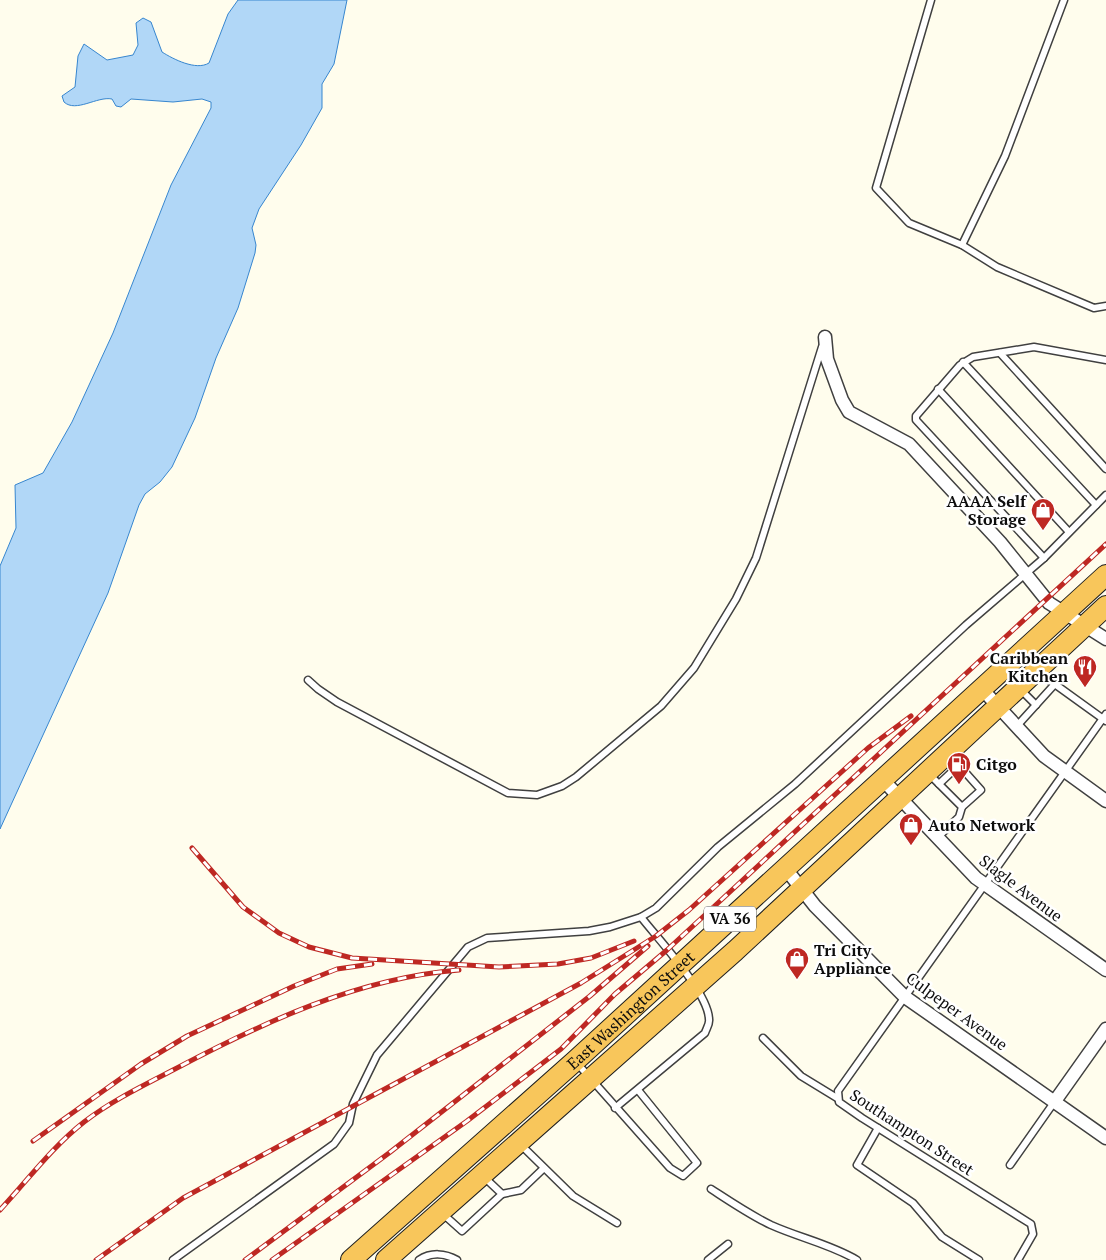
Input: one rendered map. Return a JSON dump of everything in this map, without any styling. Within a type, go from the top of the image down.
[{"type":"highway","name":"East Washington Street","points":[[351,1260],[575,1061],[1106,575]]},
{"type":"highway","name":"East Washington Street","points":[[386,1260],[695,986],[900,798],[933,778],[954,759],[998,707],[1106,606]]},
{"type":"street","points":[[825,338],[827,358],[842,400],[850,412],[858,418],[895,436],[921,456],[1000,542],[1049,603],[1106,639]]},
{"type":"street","points":[[982,689],[1016,727],[1064,772],[1106,801]]},
{"type":"street","name":"Slagle Avenue","points":[[883,780],[937,838],[985,885],[1106,970]]},
{"type":"street","name":"Culpeper Avenue","points":[[786,869],[814,906],[906,997],[1106,1138]]},
{"type":"street","points":[[1055,1102],[1106,1029]]},
{"type":"lane","points":[[931,0],[876,188],[909,223],[962,245],[997,267],[1094,308],[1106,306]]},
{"type":"lane","points":[[962,245],[1005,156],[1064,0]]},
{"type":"lane","points":[[308,680],[318,690],[337,702],[508,793],[537,795],[562,786],[576,777],[646,719],[679,686],[721,626],[756,558],[825,338]]},
{"type":"lane","points":[[1044,558],[916,420],[916,416],[963,362],[984,354],[1000,353],[1034,346],[1106,360]]},
{"type":"lane","points":[[1000,353],[1106,469]]},
{"type":"lane","points":[[963,362],[1096,505]]},
{"type":"lane","points":[[938,389],[1069,532]]},
{"type":"lane","points":[[173,1260],[334,1144],[349,1123],[353,1104],[377,1055],[468,947],[487,938],[590,931],[610,927],[640,917],[671,895],[718,847],[795,784],[966,625],[1044,558],[1106,495]]},
{"type":"lane","points":[[1036,671],[1105,718]]},
{"type":"lane","points":[[1016,727],[1054,685]]},
{"type":"lane","points":[[1018,688],[1036,704]]},
{"type":"lane","name":"Southampton Street","points":[[1018,1260],[1033,1234],[1031,1224],[839,1102],[837,1098],[838,1091],[1064,772],[1105,718]]},
{"type":"lane","points":[[937,838],[959,816],[962,807],[981,790],[966,778],[954,759]]},
{"type":"lane","points":[[933,778],[952,792],[962,807]]},
{"type":"lane","points":[[615,1108],[705,1034],[710,1021],[707,1008],[695,986],[640,917]]},
{"type":"lane","points":[[763,1038],[801,1076],[837,1098]]},
{"type":"lane","points":[[575,1061],[670,1168],[683,1176],[697,1163],[638,1090]]},
{"type":"lane","points":[[1010,1165],[1055,1102]]},
{"type":"lane","points":[[878,1128],[857,1165],[912,1203],[942,1237],[979,1260]]},
{"type":"lane","points":[[518,1142],[573,1196],[617,1223]]},
{"type":"lane","points":[[441,1211],[462,1231],[502,1194],[521,1190],[544,1168]]},
{"type":"lane","points":[[482,1175],[502,1194]]},
{"type":"lane","points":[[711,1189],[740,1209],[772,1225],[826,1244],[857,1260]]},
{"type":"lane","points":[[708,1260],[728,1244]]},
{"type":"lane","points":[[419,1260],[431,1255],[441,1254],[457,1260]]},
{"type":"water","points":[[238,0],[347,0],[334,64],[322,84],[322,108],[301,145],[259,209],[252,228],[256,245],[255,253],[238,308],[216,358],[195,418],[172,467],[160,482],[145,494],[139,505],[108,593],[0,829],[0,566],[16,528],[15,485],[43,473],[72,422],[113,333],[171,185],[211,108],[211,102],[202,99],[173,102],[131,99],[121,107],[116,106],[112,99],[106,99],[74,106],[64,102],[62,96],[75,87],[78,56],[84,44],[107,60],[133,55],[138,45],[136,23],[143,18],[151,22],[162,52],[178,61],[191,65],[198,66],[209,63],[228,14]]},
{"type":"railway","points":[[272,1260],[467,1121],[561,1049],[615,994],[667,950],[1106,544]]},
{"type":"railway","points":[[96,1260],[183,1198],[581,983],[656,936],[689,910],[868,748],[911,716]]},
{"type":"railway","points":[[192,848],[243,907],[279,933],[309,947],[352,958],[499,967],[558,964],[591,958],[634,941]]},
{"type":"railway","points":[[245,1260],[389,1153],[590,996],[648,946]]},
{"type":"railway","points":[[33,1141],[141,1064],[187,1036],[294,986],[337,969],[372,964]]},
{"type":"railway","points":[[0,1210],[50,1153],[72,1132],[105,1107],[152,1081],[243,1035],[312,1005],[348,992],[385,982],[459,970]]},
{"type":"place","name":"AAAA Self Storage","points":[[1043,531]]},
{"type":"place","name":"Caribbean Kitchen","points":[[1085,688]]},
{"type":"place","name":"Citgo","points":[[959,785]]},
{"type":"place","name":"Auto Network","points":[[911,846]]},
{"type":"place","name":"Tri City Appliance","points":[[797,980]]}]
